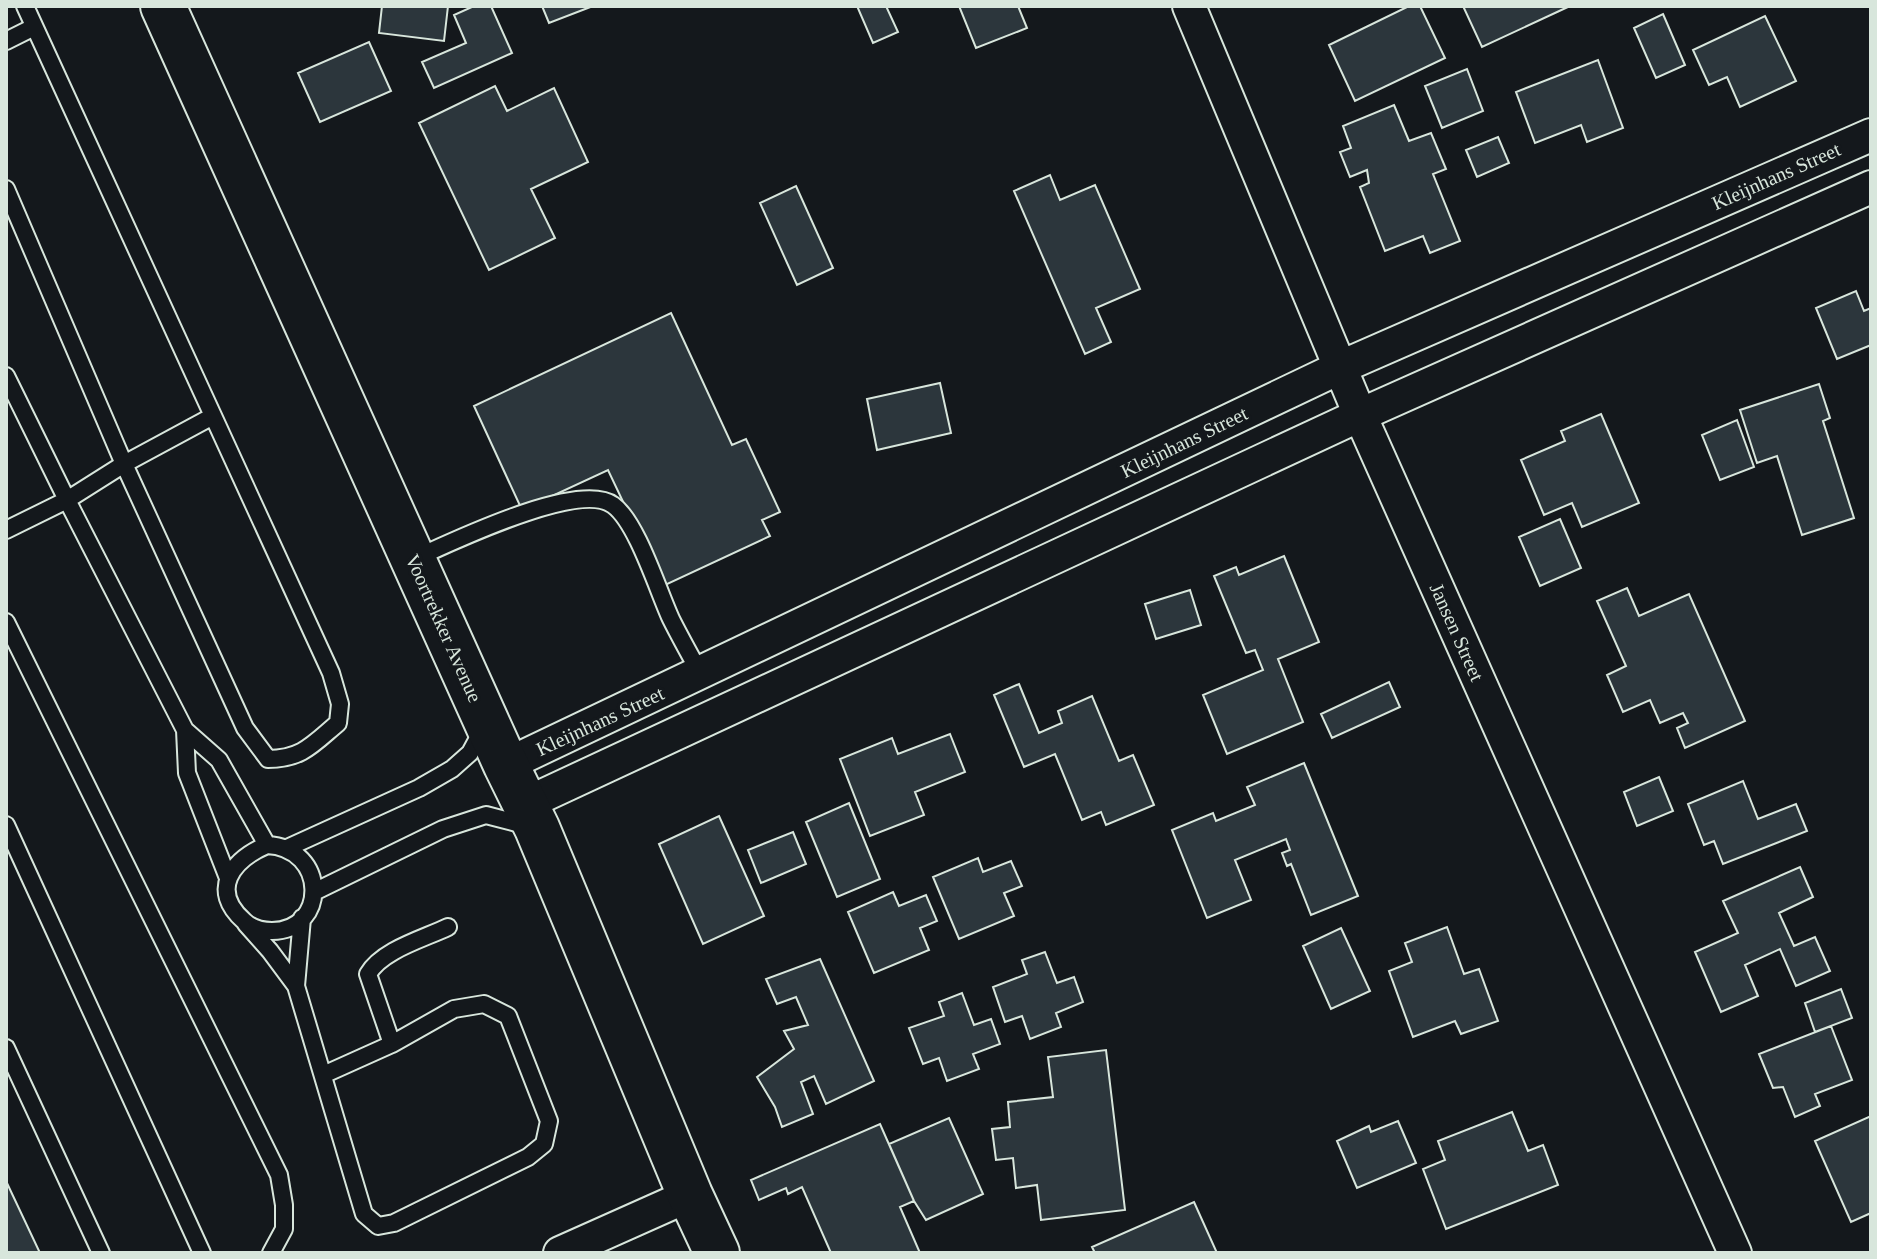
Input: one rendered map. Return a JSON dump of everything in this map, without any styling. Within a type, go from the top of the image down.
[{"type":"highway","name":"Voortrekker Avenue","points":[[163,6],[531,816],[717,1253]]},
{"type":"street","name":"Jansen Street","points":[[1189,6],[1360,415],[1735,1253]]},
{"type":"street","name":"Kleijnhans Street","points":[[506,765],[1341,367],[1871,135]]},
{"type":"street","points":[[531,816],[1360,415],[1871,187]]},
{"type":"street","points":[[560,1253],[690,1195]]},
{"type":"lane","points":[[6,189],[124,464],[245,728],[268,759],[285,759],[301,754],[338,723],[340,704],[331,673],[25,6]]},
{"type":"lane","points":[[6,41],[34,27]]},
{"type":"lane","points":[[6,376],[185,730],[219,760],[267,845]]},
{"type":"lane","points":[[6,530],[67,500],[124,464],[213,416]]},
{"type":"lane","points":[[413,559],[516,515],[586,499],[613,505],[637,543],[671,620],[700,673]]},
{"type":"lane","points":[[6,622],[279,1175],[284,1229],[271,1253]]},
{"type":"lane","points":[[287,848],[419,788],[452,769],[470,753],[487,723]]},
{"type":"lane","points":[[185,730],[187,773],[228,878],[229,896],[235,912],[296,986],[364,1214],[378,1226],[394,1223],[528,1157],[544,1144],[549,1121],[508,1016],[484,1004],[454,1009],[392,1044],[323,1075]]},
{"type":"lane","points":[[314,892],[443,829],[486,815],[531,816]]},
{"type":"lane","points":[[6,825],[202,1253]]},
{"type":"lane","points":[[228,878],[246,854],[267,845],[287,848],[307,865],[314,892],[311,906],[302,918],[291,927],[277,931],[261,931],[246,924]]},
{"type":"lane","points":[[296,986],[302,918]]},
{"type":"lane","points":[[392,1044],[368,974],[373,965],[390,954],[448,927]]},
{"type":"lane","points":[[6,1048],[101,1253]]},
{"type":"building","points":[[382,6],[448,6],[444,41],[379,33]]},
{"type":"building","points":[[474,6],[491,6],[512,53],[434,88],[422,62],[466,43],[454,15]]},
{"type":"building","points":[[542,6],[593,6],[549,23]]},
{"type":"building","points":[[857,6],[886,6],[898,32],[873,43]]},
{"type":"building","points":[[959,6],[1018,6],[1027,28],[976,48]]},
{"type":"building","points":[[1409,6],[1420,6],[1445,58],[1355,101],[1329,45]]},
{"type":"building","points":[[1463,6],[1570,6],[1482,47]]},
{"type":"building","points":[[1663,14],[1685,65],[1656,78],[1634,28]]},
{"type":"building","points":[[1765,16],[1796,81],[1740,107],[1727,77],[1709,85],[1693,50]]},
{"type":"building","points":[[369,42],[391,91],[320,122],[298,73]]},
{"type":"building","points":[[1598,60],[1623,128],[1587,142],[1581,125],[1535,143],[1516,92]]},
{"type":"building","points":[[1467,69],[1483,111],[1442,128],[1425,86]]},
{"type":"building","points":[[495,86],[507,111],[554,88],[588,162],[531,189],[555,238],[489,270],[419,123]]},
{"type":"building","points":[[1394,105],[1409,141],[1431,133],[1446,169],[1433,174],[1460,241],[1430,253],[1423,236],[1385,251],[1360,187],[1369,183],[1367,170],[1350,177],[1340,152],[1351,148],[1343,126]]},
{"type":"building","points":[[1498,137],[1509,163],[1477,177],[1466,150]]},
{"type":"building","points":[[1050,175],[1060,200],[1095,185],[1140,289],[1096,308],[1111,342],[1085,354],[1014,191]]},
{"type":"building","points":[[796,186],[833,268],[797,285],[760,203]]},
{"type":"building","points":[[1856,291],[1864,311],[1871,308],[1871,345],[1837,359],[1816,308]]},
{"type":"building","points":[[671,313],[732,445],[746,439],[780,512],[762,520],[770,536],[663,586],[608,470],[522,510],[474,406]]},
{"type":"building","points":[[940,383],[951,433],[877,450],[867,399]]},
{"type":"building","points":[[1819,384],[1830,418],[1823,421],[1854,518],[1802,535],[1777,456],[1757,463],[1740,410]]},
{"type":"building","points":[[1601,414],[1639,503],[1582,527],[1572,503],[1544,515],[1521,460],[1565,441],[1561,431]]},
{"type":"building","points":[[1737,420],[1754,467],[1720,480],[1702,435]]},
{"type":"building","points":[[1560,519],[1581,568],[1540,586],[1519,537]]},
{"type":"building","points":[[1284,556],[1319,642],[1278,659],[1303,722],[1227,754],[1203,695],[1263,670],[1255,650],[1246,653],[1214,576],[1236,567],[1239,575]]},
{"type":"building","points":[[1627,588],[1639,616],[1689,594],[1745,721],[1685,748],[1677,728],[1688,723],[1683,713],[1660,723],[1650,700],[1623,712],[1607,675],[1626,666],[1597,601]]},
{"type":"building","points":[[1190,590],[1201,625],[1156,639],[1145,604]]},
{"type":"building","points":[[1389,682],[1400,707],[1332,738],[1321,714]]},
{"type":"building","points":[[1019,684],[1039,733],[1062,723],[1058,711],[1092,696],[1119,761],[1133,755],[1154,805],[1106,825],[1101,812],[1082,820],[1055,754],[1024,767],[994,695]]},
{"type":"building","points":[[950,734],[965,772],[915,792],[924,815],[870,836],[840,759],[892,738],[898,754]]},
{"type":"building","points":[[1304,763],[1358,896],[1311,915],[1291,864],[1287,866],[1282,853],[1290,850],[1286,839],[1235,860],[1251,900],[1207,918],[1172,830],[1213,813],[1216,821],[1255,805],[1247,787]]},
{"type":"building","points":[[1659,777],[1673,811],[1637,826],[1624,792]]},
{"type":"building","points":[[1743,781],[1758,819],[1796,804],[1807,831],[1723,864],[1714,841],[1704,845],[1688,804]]},
{"type":"building","points":[[849,803],[880,879],[837,897],[806,822]]},
{"type":"building","points":[[719,816],[764,916],[703,944],[659,844]]},
{"type":"building","points":[[793,832],[806,864],[761,883],[748,850]]},
{"type":"building","points":[[978,858],[983,872],[1011,861],[1022,886],[1004,893],[1014,916],[959,939],[933,877]]},
{"type":"building","points":[[1800,867],[1813,897],[1779,913],[1794,946],[1815,937],[1830,971],[1796,986],[1780,949],[1745,965],[1758,996],[1721,1012],[1695,952],[1738,933],[1723,901]]},
{"type":"building","points":[[893,892],[899,906],[926,895],[937,921],[920,928],[929,950],[874,973],[848,912]]},
{"type":"building","points":[[1447,927],[1464,974],[1479,969],[1498,1021],[1461,1034],[1455,1021],[1413,1037],[1389,971],[1412,962],[1405,943]]},
{"type":"building","points":[[1341,928],[1370,991],[1331,1009],[1303,946]]},
{"type":"building","points":[[1045,952],[1057,983],[1074,977],[1083,1002],[1056,1013],[1061,1027],[1030,1039],[1022,1016],[1005,1022],[993,987],[1027,974],[1022,960]]},
{"type":"building","points":[[820,959],[874,1081],[826,1104],[814,1076],[801,1082],[813,1114],[782,1127],[775,1107],[757,1077],[794,1049],[784,1031],[808,1025],[796,997],[777,1004],[766,979]]},
{"type":"building","points":[[1841,989],[1852,1018],[1815,1032],[1805,1003]]},
{"type":"building","points":[[962,993],[974,1025],[991,1019],[1000,1044],[973,1054],[979,1069],[947,1081],[939,1058],[923,1064],[909,1028],[944,1016],[939,1002]]},
{"type":"building","points":[[1831,1026],[1852,1080],[1815,1094],[1820,1106],[1795,1117],[1783,1087],[1773,1088],[1759,1054]]},
{"type":"building","points":[[1106,1050],[1125,1210],[1041,1220],[1037,1185],[1016,1188],[1013,1158],[996,1160],[992,1129],[1010,1127],[1008,1102],[1053,1097],[1048,1057]]},
{"type":"building","points":[[1512,1112],[1528,1151],[1543,1145],[1558,1185],[1446,1229],[1423,1169],[1445,1160],[1438,1141]]},
{"type":"building","points":[[1871,1116],[1871,1213],[1851,1222],[1815,1141]]},
{"type":"building","points":[[949,1118],[983,1194],[926,1220],[914,1201],[889,1144]]},
{"type":"building","points":[[1398,1121],[1416,1163],[1357,1188],[1337,1141],[1369,1126],[1371,1132]]},
{"type":"building","points":[[880,1124],[914,1201],[900,1207],[920,1253],[831,1253],[802,1187],[788,1194],[786,1188],[759,1200],[751,1180]]},
{"type":"building","points":[[6,1181],[40,1253],[6,1253]]},
{"type":"building","points":[[1194,1202],[1217,1253],[1095,1253],[1092,1247]]}]
